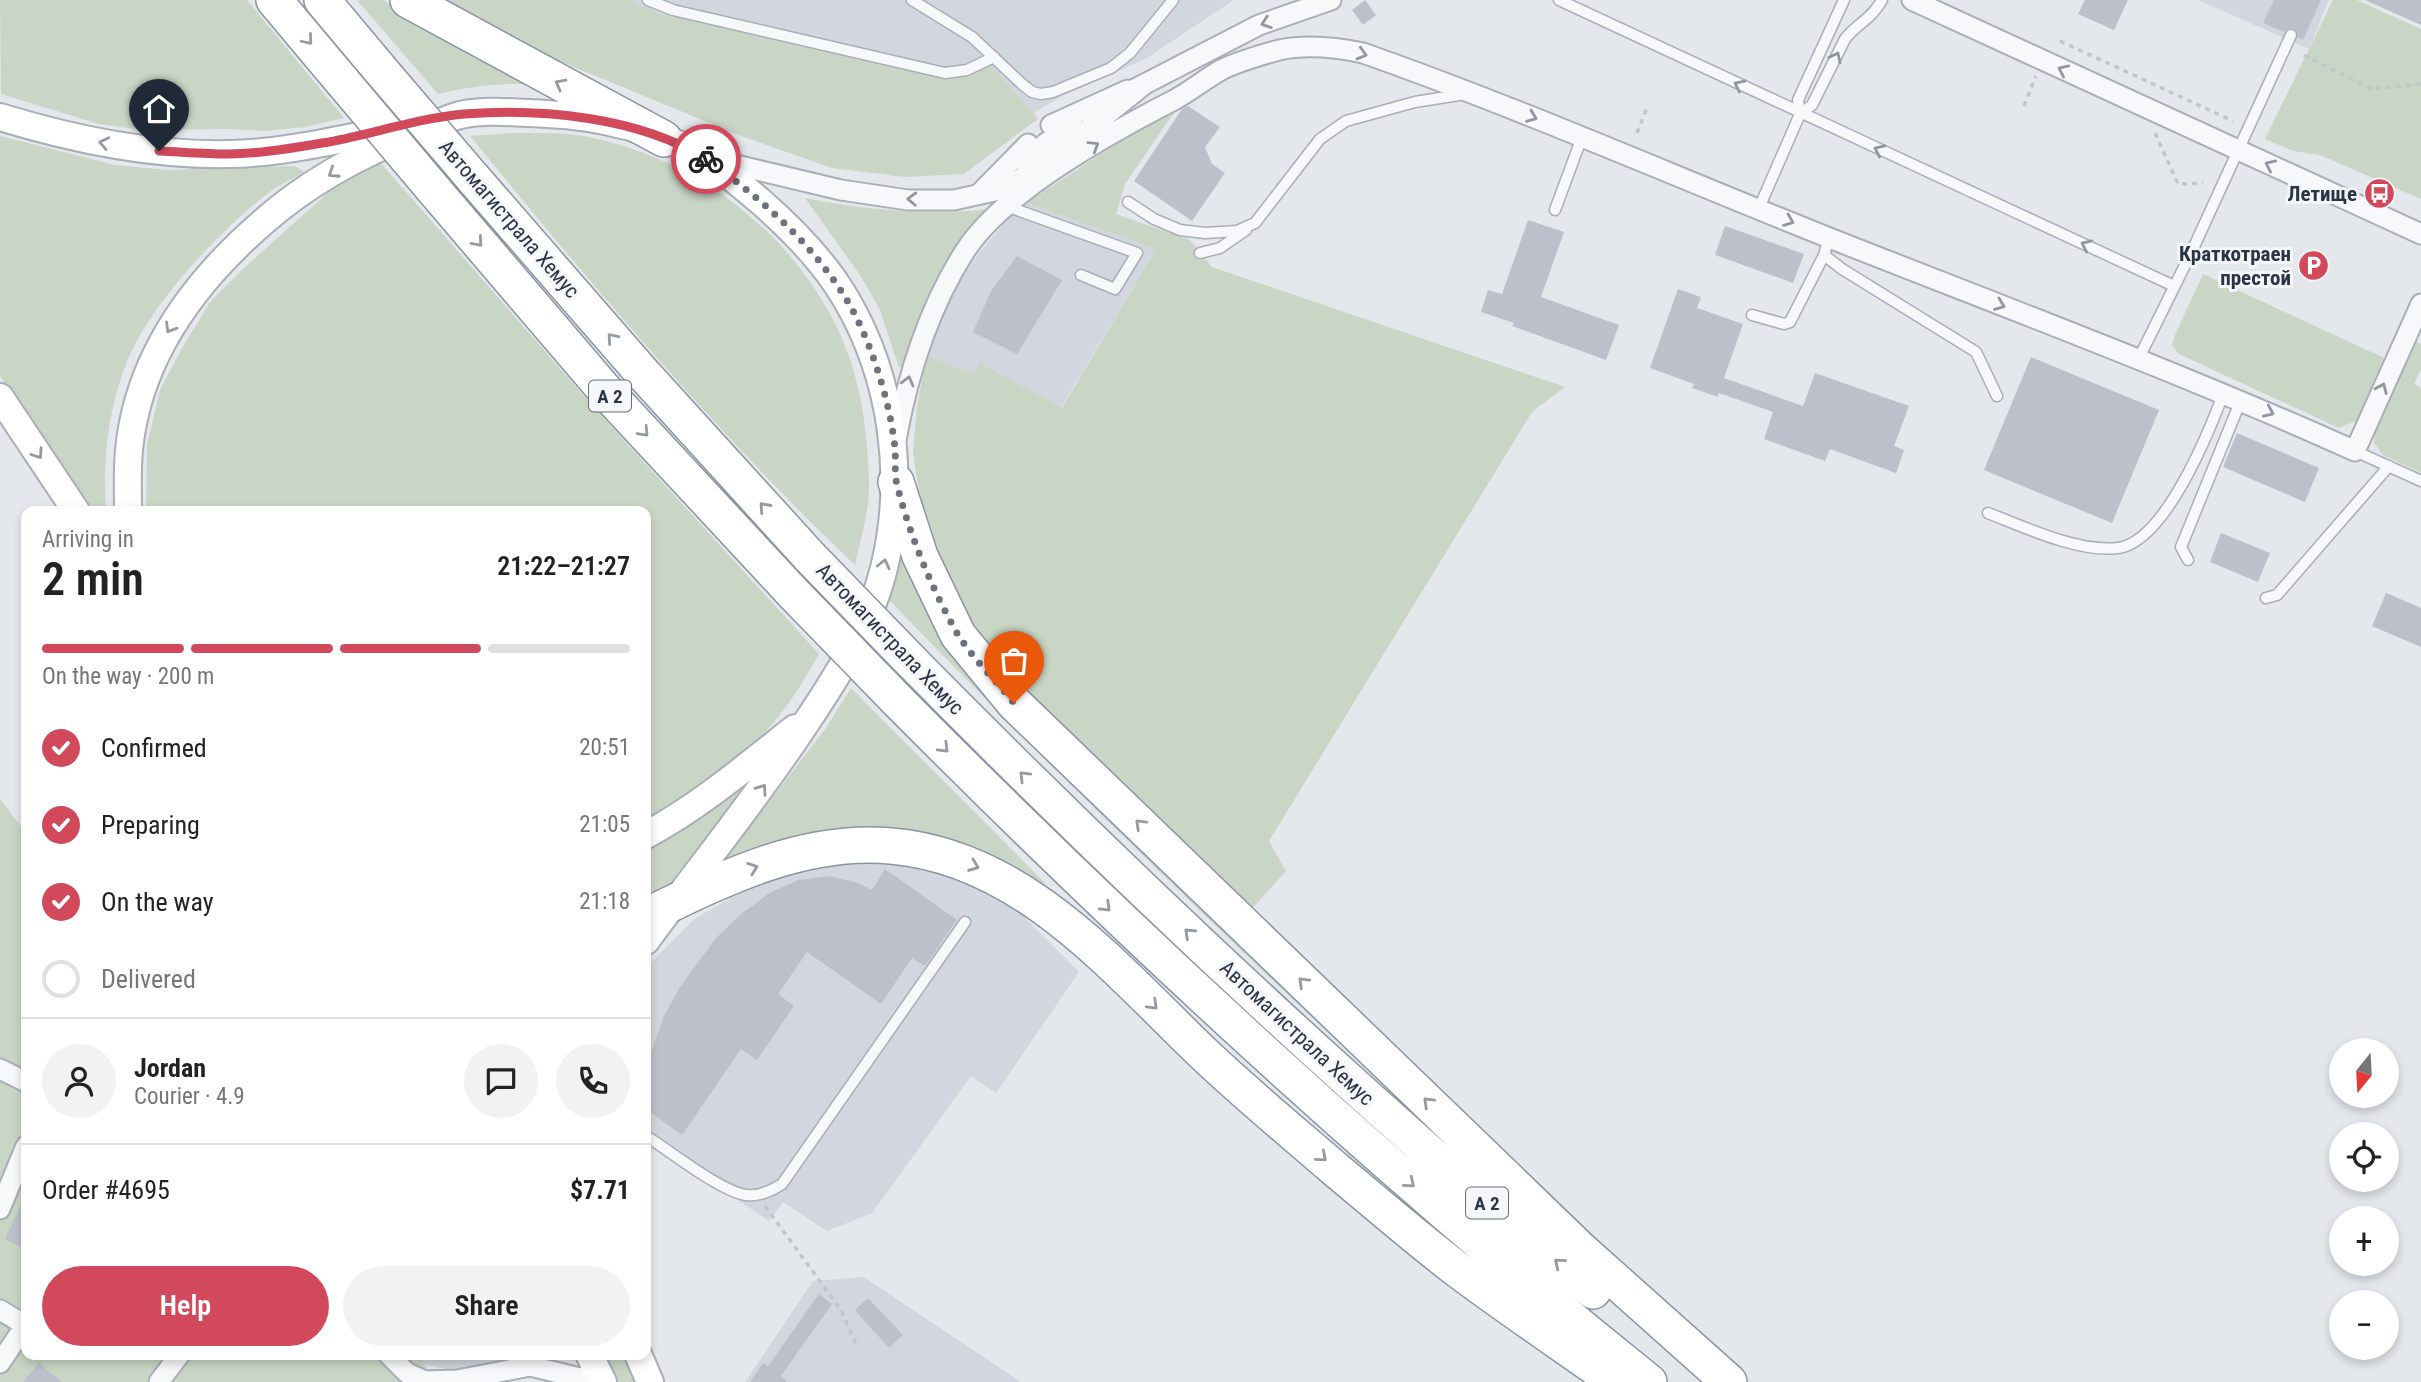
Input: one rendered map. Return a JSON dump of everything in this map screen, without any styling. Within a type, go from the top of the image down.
[{"type":"highway","name":"Автомагистрала Хемус","points":[[274,0],[609,395],[794,594],[1033,838],[1387,1163],[1649,1382]]},
{"type":"highway","name":"Автомагистрала Хемус","points":[[322,0],[639,369],[810,557],[1058,810],[1313,1049],[1445,1168],[1577,1278],[1709,1382]]},
{"type":"highway","points":[[408,0],[664,139]]},
{"type":"highway","points":[[896,482],[920,556],[958,635],[1014,703],[1570,1240],[1729,1382]]},
{"type":"highway","points":[[660,909],[735,874],[791,855],[830,848],[891,846],[953,858],[986,871],[1029,896],[1070,927],[1222,1072],[1458,1269],[1616,1382]]},
{"type":"main road","points":[[128,506],[129,451],[135,411],[167,330],[199,286],[233,248],[279,208],[366,152],[462,114]]},
{"type":"main road","points":[[0,117],[47,131],[135,149],[231,154],[328,142],[462,114],[564,115],[610,123],[664,139],[703,157],[736,181],[788,226],[846,298],[868,345],[895,447],[893,525],[883,572],[865,621],[839,673],[759,794],[660,909],[651,930]]},
{"type":"main road","points":[[0,397],[73,506]]},
{"type":"main road","points":[[651,832],[672,821],[727,781],[813,713]]},
{"type":"main road","points":[[641,1360],[650,1382]]},
{"type":"street","points":[[1912,0],[2421,234]]},
{"type":"street","points":[[979,194],[1040,131],[1106,98],[1146,83],[1259,25],[1328,1]]},
{"type":"street","points":[[895,447],[914,360],[934,307],[965,250],[1006,205],[1028,187],[1224,69],[1279,50],[1295,48],[1339,48],[1363,53],[1583,136],[1759,208],[1827,246],[2233,396],[2355,451],[2421,304]]},
{"type":"street","points":[[703,157],[763,173],[876,196],[908,200],[954,200],[1007,188],[1085,132],[1146,83]]},
{"type":"street","points":[[0,1069],[21,1080]]},
{"type":"street","points":[[0,1209],[21,1158]]},
{"type":"street","points":[[0,1310],[21,1321]]},
{"type":"street","points":[[0,1363],[21,1332]]},
{"type":"street","points":[[159,1382],[176,1360]]},
{"type":"street","points":[[394,1360],[407,1373],[425,1381],[457,1381],[530,1366],[580,1378],[597,1371]]},
{"type":"lane","points":[[648,0],[687,13],[945,73],[967,70],[994,57]]},
{"type":"lane","points":[[912,0],[972,37],[1032,92],[1053,92],[1111,68],[1130,53],[1173,0]]},
{"type":"lane","points":[[1559,0],[2174,286]]},
{"type":"lane","points":[[1800,114],[1798,100],[1844,0]]},
{"type":"lane","points":[[1759,208],[1800,114],[1812,105],[1845,39],[1851,31],[1869,19],[1882,0]]},
{"type":"lane","points":[[2138,360],[2291,35]]},
{"type":"lane","points":[[1200,253],[1220,248],[1255,223],[1320,139],[1346,121],[1415,103],[1469,93]]},
{"type":"lane","points":[[1555,210],[1583,136]]},
{"type":"lane","points":[[1128,202],[1153,219],[1180,230],[1223,233],[1255,223]]},
{"type":"lane","points":[[1006,205],[1137,253],[1115,289],[1081,275]]},
{"type":"lane","points":[[1752,315],[1784,324],[1790,322],[1827,246]]},
{"type":"lane","points":[[1827,246],[1842,269],[1976,352],[1997,396]]},
{"type":"lane","points":[[1988,513],[2069,542],[2109,548],[2131,545],[2158,520],[2233,396]]},
{"type":"lane","points":[[2188,559],[2181,547],[2233,396]]},
{"type":"lane","points":[[2355,451],[2421,481]]},
{"type":"lane","points":[[2266,598],[2277,595],[2389,466]]},
{"type":"lane","points":[[651,1139],[734,1192],[758,1195],[782,1184],[965,922]]},
{"type":"path","points":[[2060,41],[2233,121]]},
{"type":"path","points":[[2304,55],[2371,89],[2421,85]]},
{"type":"path","points":[[2024,106],[2035,76],[2046,74]]},
{"type":"path","points":[[1637,133],[1648,105]]},
{"type":"path","points":[[2153,129],[2178,184],[2203,183]]},
{"type":"path","points":[[758,1195],[841,1310],[856,1344]]},
{"type":"shaded area","points":[[510,0],[1234,0],[1145,59],[1060,97],[960,159]]},
{"type":"shaded area","points":[[2198,0],[2329,0],[2309,49]]},
{"type":"shaded area","points":[[1026,203],[1156,249],[1061,408],[980,363],[973,374],[927,356],[947,302],[975,258],[1007,220]]},
{"type":"shaded area","points":[[843,859],[950,866],[1011,904],[1079,972],[996,1093],[971,1076],[872,1213],[827,1231],[783,1202],[769,1221],[651,1142],[651,963],[693,920],[742,891],[768,880]]},
{"type":"shaded area","points":[[864,1277],[1021,1382],[745,1382],[813,1281]]},
{"type":"shaded area","points":[[416,1360],[503,1360],[505,1363],[458,1372],[419,1363]]},
{"type":"green space","points":[[0,0],[247,0],[344,118],[305,127],[265,131],[142,130],[99,124],[1,94]]},
{"type":"green space","points":[[357,0],[383,0],[421,24],[547,85],[492,85],[438,94]]},
{"type":"green space","points":[[429,0],[629,0],[659,14],[926,72],[980,71],[989,63],[1038,119],[964,174],[906,177],[832,168],[741,136],[475,26]]},
{"type":"green space","points":[[2333,0],[2357,0],[2421,29],[2421,199],[2320,155],[2293,151],[2265,139]]},
{"type":"green space","points":[[1182,101],[1125,184],[1116,214],[1190,240],[1212,267],[1565,387],[1532,412],[1269,841],[1286,871],[1247,914],[1029,698],[982,646],[947,588],[923,520],[913,452],[917,405],[927,356],[973,374],[980,363],[1062,408],[1156,249],[1026,203]]},
{"type":"green space","points":[[512,133],[591,137],[642,152],[680,169],[750,216],[780,245],[807,277],[829,313],[847,351],[857,382],[863,415],[869,492],[855,565],[704,410],[562,247],[470,136]]},
{"type":"green space","points":[[0,136],[115,165],[167,170],[295,166],[304,172],[268,193],[226,230],[188,270],[141,334],[123,373],[112,412],[106,452],[106,506],[86,506],[0,376]]},
{"type":"green space","points":[[380,162],[590,403],[819,654],[789,703],[754,743],[710,779],[651,817],[651,506],[146,506],[147,445],[160,390],[182,348],[211,301],[330,191]]},
{"type":"green space","points":[[805,198],[897,211],[989,209],[973,225],[946,262],[917,324],[902,367],[899,367],[880,310],[862,278]]},
{"type":"green space","points":[[2203,274],[2384,358],[2356,421],[2339,428],[2179,354],[2172,345],[2175,335]]},
{"type":"green space","points":[[2415,341],[2421,344],[2421,369],[2414,384],[2421,388],[2421,473],[2383,455],[2374,443],[2375,432]]},
{"type":"green space","points":[[904,550],[919,588],[1333,1026],[1335,1039],[1108,822],[887,598]]},
{"type":"green space","points":[[851,688],[1045,883],[1021,877],[966,846],[936,835],[873,827],[809,832],[721,864],[826,728]]},
{"type":"green space","points":[[761,773],[676,883],[651,900],[651,843]]},
{"type":"green space","points":[[0,799],[21,826],[21,1360],[422,1360],[433,1382],[0,1382]]},
{"type":"green space","points":[[605,1360],[626,1360],[635,1382],[617,1382]]},
{"type":"building","points":[[1365,0],[1376,15],[1363,25],[1352,10]]},
{"type":"building","points":[[2085,0],[2128,0],[2114,30],[2078,14]]},
{"type":"building","points":[[2274,0],[2321,0],[2303,40],[2298,38],[2295,29],[2290,28],[2284,32],[2263,23]]},
{"type":"building","points":[[2365,0],[2421,0],[2421,25]]},
{"type":"building","points":[[1188,106],[1220,127],[1205,147],[1212,164],[1225,173],[1192,221],[1134,181],[1182,109]]},
{"type":"building","points":[[1528,220],[1564,232],[1541,297],[1619,325],[1606,360],[1481,312],[1488,290],[1502,294]]},
{"type":"building","points":[[1725,226],[1804,254],[1793,283],[1715,255]]},
{"type":"building","points":[[1017,256],[1062,280],[1017,354],[973,332],[991,291]]},
{"type":"building","points":[[1678,289],[1701,297],[1697,308],[1743,324],[1724,378],[1803,406],[1815,373],[1909,406],[1894,446],[1904,450],[1896,473],[1830,449],[1825,461],[1764,439],[1773,412],[1719,393],[1718,397],[1692,388],[1694,384],[1650,368]]},
{"type":"building","points":[[2031,357],[2159,410],[2112,523],[1984,470]]},
{"type":"building","points":[[2237,433],[2319,468],[2305,502],[2223,467]]},
{"type":"building","points":[[2221,533],[2270,553],[2258,582],[2210,562]]},
{"type":"building","points":[[2386,593],[2421,608],[2421,647],[2372,626]]},
{"type":"building","points":[[885,869],[957,920],[925,966],[912,958],[881,1004],[807,952],[778,994],[794,1006],[757,1060],[741,1049],[682,1135],[651,1113],[651,1053],[663,1018],[680,987],[716,938],[741,914],[771,892],[799,880],[829,876],[855,882],[872,890]]},
{"type":"building","points":[[21,1205],[21,1247],[5,1239]]},
{"type":"building","points":[[819,1294],[832,1304],[781,1376],[788,1382],[750,1382],[763,1363],[768,1366]]},
{"type":"building","points":[[868,1298],[903,1335],[889,1348],[855,1310]]},
{"type":"building","points":[[39,1363],[62,1382],[23,1382]]},
{"type":"way so far","points":[[706,159],[788,226],[846,298],[868,345],[884,397],[895,447],[896,482],[920,556],[958,635],[1014,703]]},
{"type":"place","name":"Летище","points":[[2380,194]]},
{"type":"place","name":"Краткотраен престой","points":[[2314,266]]},
{"type":"route","points":[[159,151],[231,154],[328,142],[462,114],[513,113],[564,115],[610,123],[664,139],[706,159]]}]
